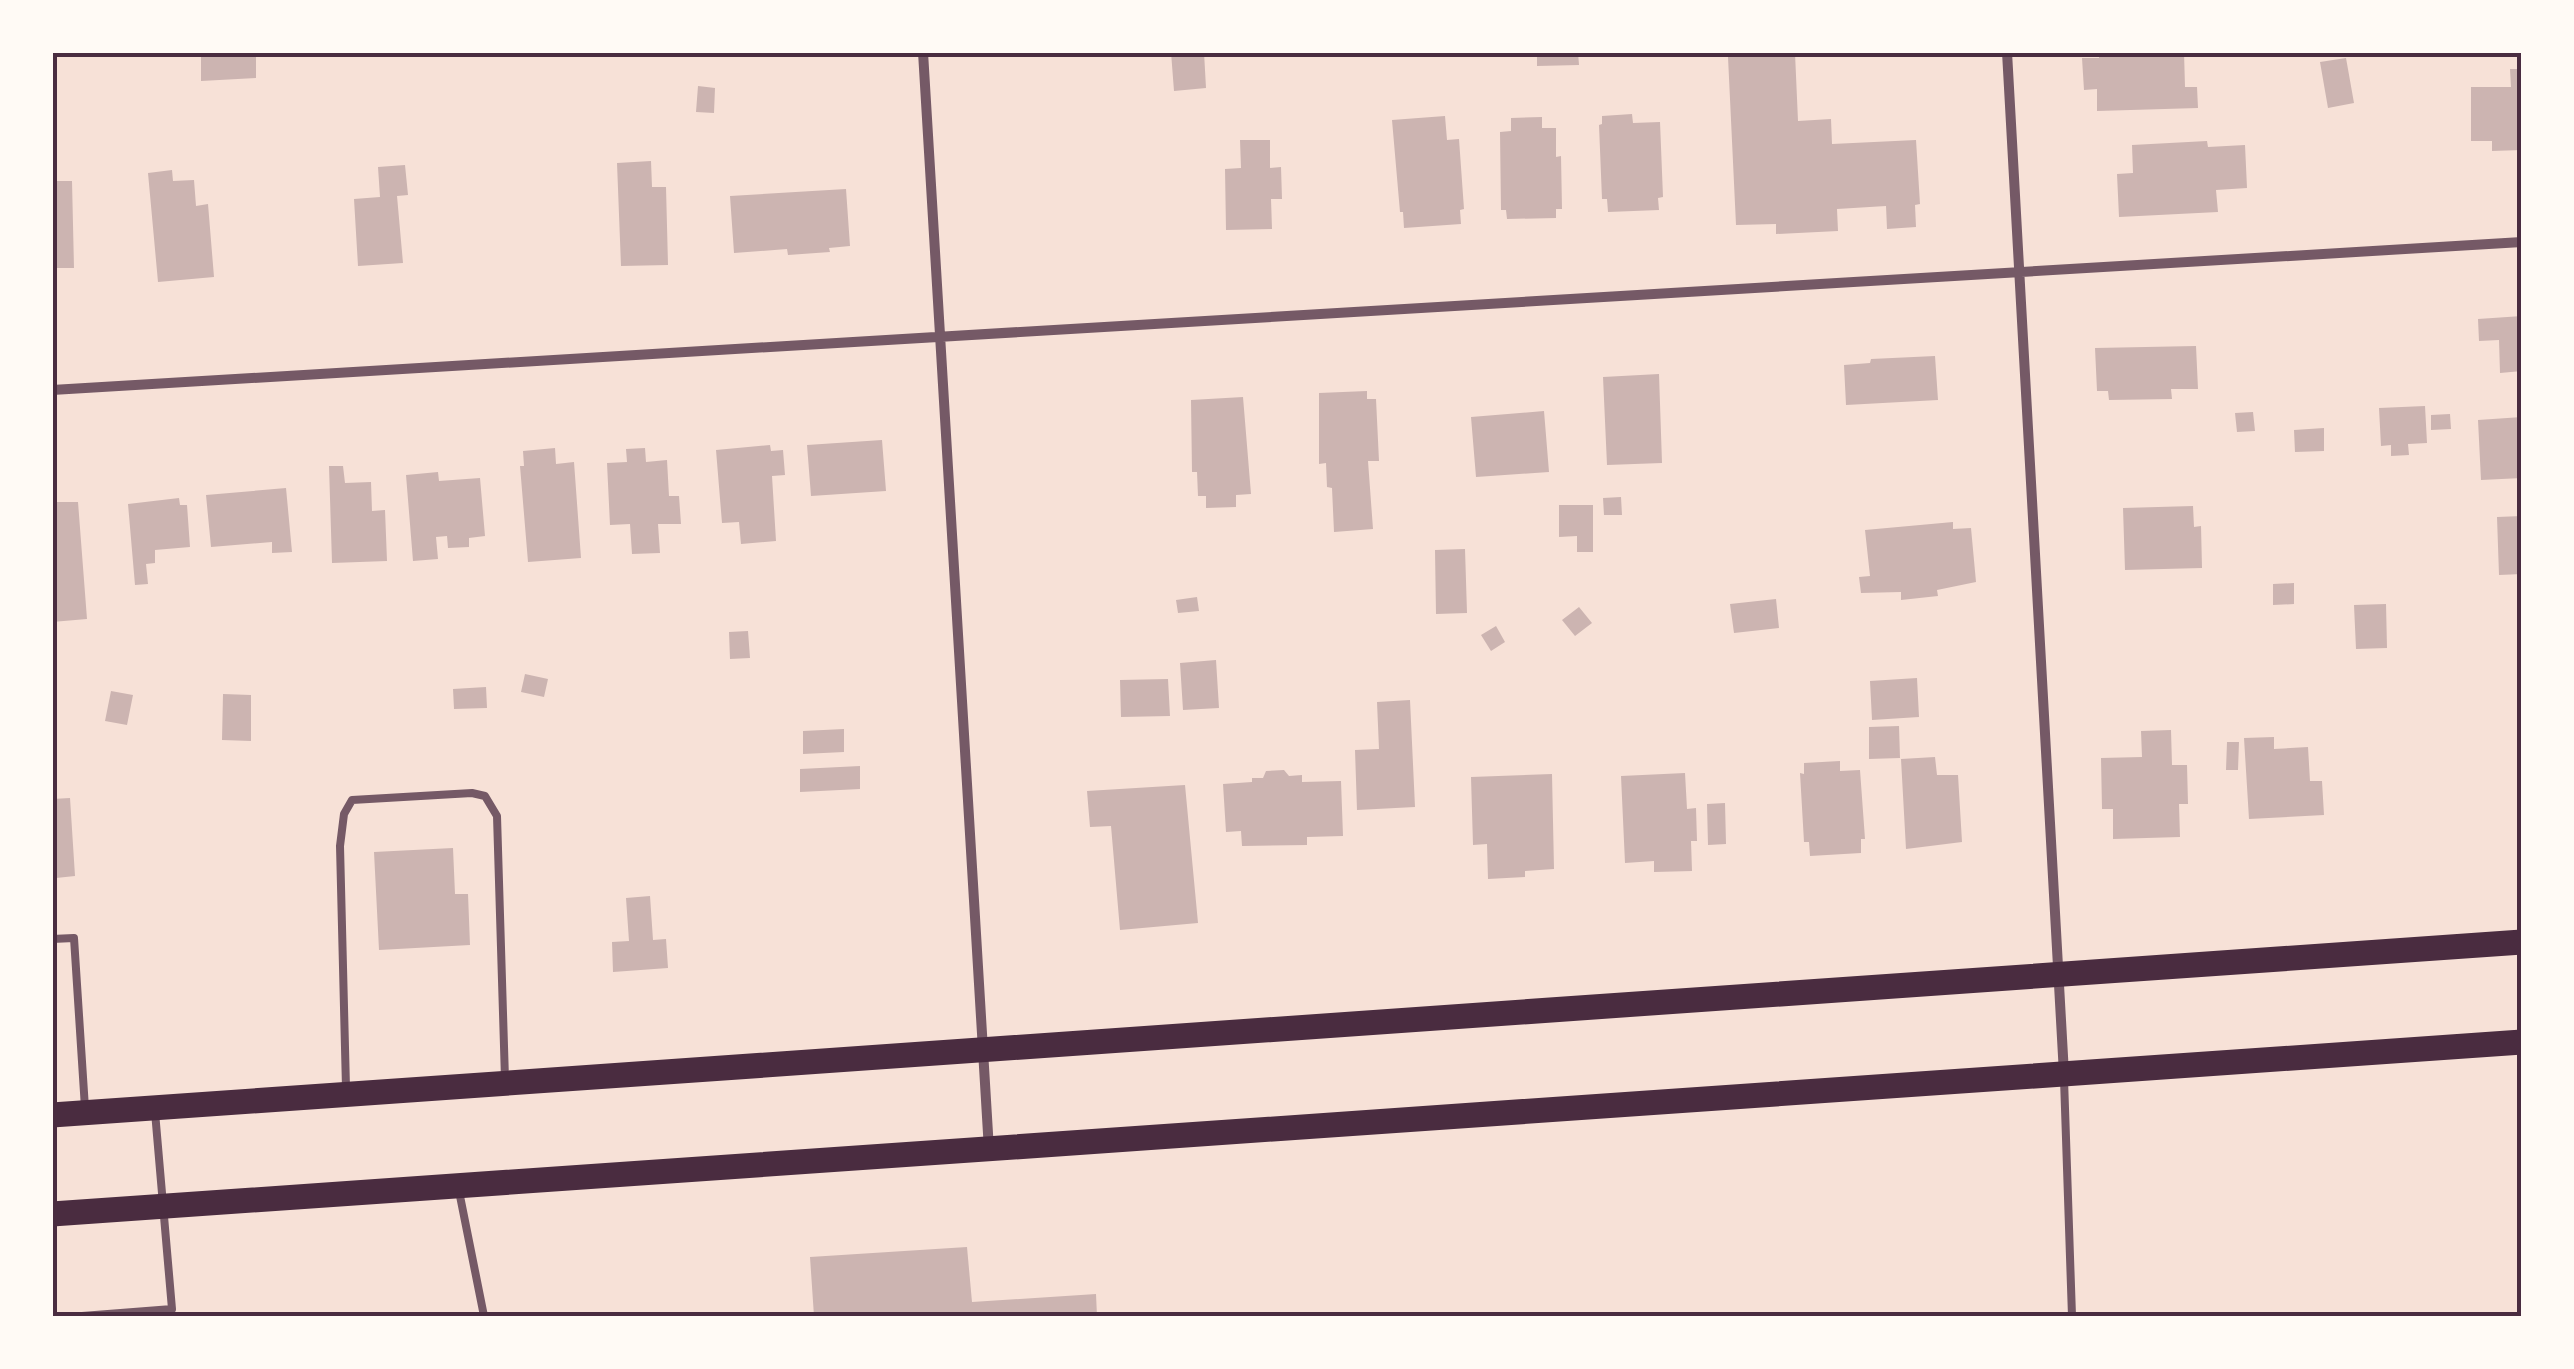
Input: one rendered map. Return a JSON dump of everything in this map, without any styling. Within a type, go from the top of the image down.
[{"type":"main road","points":[[52,1115],[2522,942]]},
{"type":"main road","points":[[52,1214],[2522,1042]]},
{"type":"street","points":[[923,52],[989,1150]]},
{"type":"street","points":[[2007,52],[2064,1074]]},
{"type":"street","points":[[52,390],[2522,242]]},
{"type":"lane","points":[[346,1095],[340,846],[344,814],[352,800],[472,793],[485,796],[497,816],[505,1084]]},
{"type":"lane","points":[[52,939],[74,938],[85,1113]]},
{"type":"lane","points":[[2064,1074],[2072,1316]]},
{"type":"lane","points":[[82,1316],[172,1313],[155,1108]]},
{"type":"lane","points":[[458,1186],[484,1316]]},
{"type":"building","points":[[201,52],[256,52],[256,78],[201,81]]},
{"type":"building","points":[[1171,52],[1204,52],[1206,88],[1174,91]]},
{"type":"building","points":[[1537,52],[1578,52],[1579,65],[1537,66]]},
{"type":"building","points":[[2184,52],[2185,87],[2197,87],[2198,108],[2097,111],[2097,89],[2084,90],[2082,58],[2099,58],[2099,53]]},
{"type":"building","points":[[1795,53],[1798,121],[1831,119],[1832,144],[1916,140],[1920,204],[1915,205],[1916,227],[1887,229],[1886,206],[1837,209],[1838,231],[1776,234],[1776,224],[1736,225],[1728,57]]},
{"type":"building","points":[[2346,58],[2354,103],[2328,108],[2320,62]]},
{"type":"building","points":[[2510,69],[2522,69],[2522,150],[2492,151],[2492,141],[2471,141],[2471,87],[2511,87]]},
{"type":"building","points":[[698,86],[715,88],[714,113],[696,112]]},
{"type":"building","points":[[1632,114],[1633,123],[1660,122],[1663,197],[1658,198],[1659,210],[1608,212],[1607,199],[1602,199],[1599,125],[1602,116]]},
{"type":"building","points":[[1445,116],[1447,140],[1459,139],[1464,209],[1460,210],[1461,224],[1404,228],[1392,120]]},
{"type":"building","points":[[1542,117],[1542,128],[1556,128],[1562,209],[1556,209],[1556,218],[1507,219],[1506,210],[1501,210],[1500,132],[1511,131],[1511,118]]},
{"type":"building","points":[[1240,140],[1270,140],[1270,168],[1281,167],[1282,199],[1271,199],[1272,229],[1226,230],[1225,169],[1241,168]]},
{"type":"building","points":[[2207,141],[2208,147],[2245,145],[2247,188],[2216,190],[2218,212],[2119,217],[2117,174],[2133,173],[2132,145]]},
{"type":"building","points":[[651,161],[652,187],[666,187],[668,265],[621,266],[617,163]]},
{"type":"building","points":[[405,165],[408,195],[397,196],[403,263],[358,266],[354,199],[380,197],[378,167]]},
{"type":"building","points":[[172,170],[173,181],[194,180],[196,206],[208,204],[214,277],[158,282],[148,173]]},
{"type":"building","points":[[52,181],[72,181],[74,268],[52,268]]},
{"type":"building","points":[[846,189],[850,246],[829,248],[830,252],[788,255],[787,249],[734,253],[730,196]]},
{"type":"building","points":[[2522,316],[2522,371],[2500,373],[2499,340],[2479,341],[2478,319]]},
{"type":"building","points":[[2196,346],[2198,389],[2171,389],[2172,399],[2109,400],[2108,391],[2097,391],[2095,348]]},
{"type":"building","points":[[1935,356],[1938,400],[1846,405],[1844,365],[1870,363],[1871,359]]},
{"type":"building","points":[[1659,374],[1662,463],[1607,465],[1603,377]]},
{"type":"building","points":[[1367,391],[1367,399],[1376,399],[1379,461],[1368,461],[1373,529],[1334,532],[1332,488],[1327,487],[1326,463],[1319,464],[1319,393]]},
{"type":"building","points":[[1243,397],[1251,494],[1236,495],[1236,507],[1206,508],[1206,496],[1198,496],[1197,472],[1192,472],[1191,400]]},
{"type":"building","points":[[2425,406],[2427,443],[2408,444],[2409,455],[2391,456],[2391,445],[2381,446],[2379,408]]},
{"type":"building","points":[[1544,411],[1549,472],[1476,477],[1471,417]]},
{"type":"building","points":[[2253,412],[2255,431],[2237,432],[2235,413]]},
{"type":"building","points":[[2450,414],[2451,429],[2431,430],[2431,415]]},
{"type":"building","points":[[2522,417],[2522,478],[2481,480],[2478,420]]},
{"type":"building","points":[[2324,428],[2324,451],[2295,452],[2294,430]]},
{"type":"building","points":[[882,440],[886,491],[811,496],[807,445]]},
{"type":"building","points":[[770,445],[771,451],[783,450],[785,475],[772,476],[776,541],[741,544],[739,522],[722,523],[716,450]]},
{"type":"building","points":[[555,448],[556,464],[574,462],[581,558],[528,562],[520,466],[524,466],[523,451]]},
{"type":"building","points":[[645,448],[646,462],[667,460],[669,496],[679,496],[681,524],[658,524],[660,553],[632,554],[630,524],[610,525],[607,463],[627,462],[626,449]]},
{"type":"building","points":[[329,466],[343,466],[345,483],[371,482],[372,511],[385,510],[387,561],[332,563]]},
{"type":"building","points":[[438,472],[439,481],[480,478],[485,536],[469,538],[469,547],[448,548],[447,536],[436,537],[438,559],[413,561],[406,475]]},
{"type":"building","points":[[286,488],[292,552],[272,553],[272,542],[211,547],[206,495]]},
{"type":"building","points":[[1621,497],[1622,515],[1604,515],[1603,498]]},
{"type":"building","points":[[179,498],[180,505],[187,505],[190,547],[155,550],[155,563],[146,564],[148,584],[135,585],[128,504]]},
{"type":"building","points":[[52,502],[78,502],[87,619],[52,622]]},
{"type":"building","points":[[1559,505],[1593,505],[1593,552],[1577,552],[1577,536],[1559,537]]},
{"type":"building","points":[[2193,506],[2194,527],[2201,526],[2202,568],[2125,570],[2123,508]]},
{"type":"building","points":[[2522,516],[2522,574],[2499,575],[2497,517]]},
{"type":"building","points":[[1953,522],[1953,529],[1971,528],[1976,582],[1937,590],[1938,596],[1901,600],[1901,592],[1861,593],[1859,577],[1870,576],[1865,530]]},
{"type":"building","points":[[1465,549],[1467,613],[1436,614],[1435,550]]},
{"type":"building","points":[[2294,583],[2294,604],[2273,605],[2273,584]]},
{"type":"building","points":[[1197,597],[1199,611],[1178,613],[1176,600]]},
{"type":"building","points":[[1776,599],[1779,628],[1734,633],[1730,604]]},
{"type":"building","points":[[2386,604],[2387,648],[2356,649],[2354,605]]},
{"type":"building","points":[[1579,607],[1592,623],[1575,636],[1562,620]]},
{"type":"building","points":[[1496,626],[1505,642],[1491,651],[1481,635]]},
{"type":"building","points":[[748,631],[750,658],[730,659],[729,632]]},
{"type":"building","points":[[1216,660],[1219,708],[1183,710],[1180,663]]},
{"type":"building","points":[[525,674],[548,679],[544,697],[521,692]]},
{"type":"building","points":[[1917,678],[1919,717],[1872,720],[1870,681]]},
{"type":"building","points":[[1168,679],[1170,716],[1121,717],[1120,680]]},
{"type":"building","points":[[486,687],[487,708],[454,709],[453,689]]},
{"type":"building","points":[[111,691],[133,695],[127,725],[105,721]]},
{"type":"building","points":[[223,694],[251,695],[251,741],[222,740]]},
{"type":"building","points":[[1410,700],[1415,807],[1357,810],[1355,750],[1379,749],[1377,702]]},
{"type":"building","points":[[1899,726],[1900,758],[1869,759],[1869,727]]},
{"type":"building","points":[[844,729],[844,752],[803,754],[803,731]]},
{"type":"building","points":[[2171,730],[2172,765],[2187,765],[2188,804],[2179,804],[2180,837],[2113,839],[2113,809],[2102,809],[2101,758],[2142,757],[2141,731]]},
{"type":"building","points":[[2274,737],[2274,749],[2308,747],[2310,781],[2322,781],[2324,815],[2249,819],[2244,738]]},
{"type":"building","points":[[2227,742],[2239,742],[2238,770],[2226,770]]},
{"type":"building","points":[[1935,757],[1937,775],[1958,775],[1962,842],[1906,849],[1901,759]]},
{"type":"building","points":[[1840,761],[1840,771],[1860,770],[1865,839],[1861,839],[1861,853],[1810,856],[1809,842],[1804,842],[1800,773],[1804,774],[1804,763]]},
{"type":"building","points":[[860,766],[860,789],[800,792],[800,769]]},
{"type":"building","points":[[1284,770],[1289,776],[1302,775],[1302,782],[1341,781],[1343,836],[1307,837],[1307,845],[1242,846],[1241,831],[1226,832],[1223,784],[1252,782],[1252,778],[1263,778],[1266,771]]},
{"type":"building","points":[[1685,773],[1687,809],[1696,808],[1697,841],[1691,841],[1692,871],[1654,872],[1654,861],[1625,863],[1621,776]]},
{"type":"building","points":[[1552,774],[1554,869],[1525,871],[1525,877],[1488,879],[1487,844],[1473,845],[1471,777]]},
{"type":"building","points":[[1185,785],[1198,923],[1120,930],[1111,826],[1090,827],[1087,791]]},
{"type":"building","points":[[70,798],[75,876],[56,878],[56,883],[52,883],[52,799]]},
{"type":"building","points":[[1725,803],[1726,844],[1708,845],[1707,804]]},
{"type":"building","points":[[453,848],[455,894],[468,894],[470,945],[379,950],[374,852]]},
{"type":"building","points":[[650,896],[653,940],[666,939],[668,968],[613,972],[612,942],[629,941],[626,898]]},
{"type":"building","points":[[967,1247],[972,1302],[1096,1294],[1097,1316],[814,1316],[810,1257]]}]
